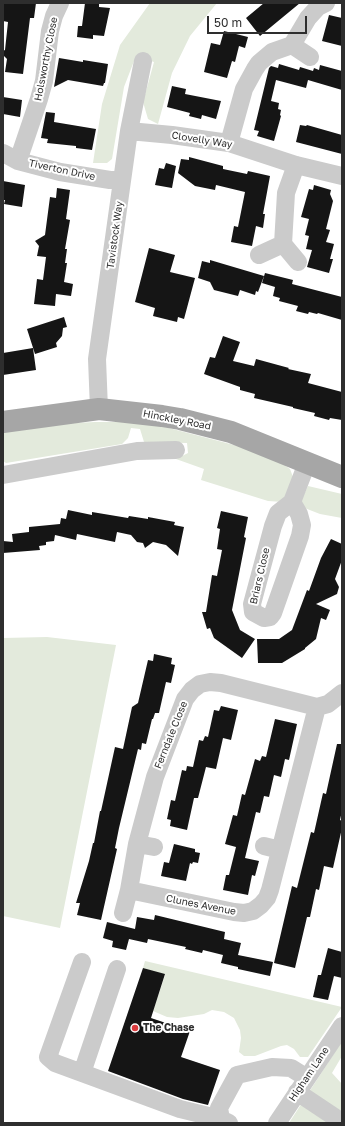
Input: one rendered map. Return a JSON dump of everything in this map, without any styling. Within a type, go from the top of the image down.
[{"type":"main road","name":"Hinckley Road","points":[[3,422],[99,409],[162,416],[231,432],[342,477]]},
{"type":"street","name":"Holsworthy Close","points":[[10,157],[39,99],[44,81],[50,31],[54,16],[60,3]]},
{"type":"street","points":[[229,143],[244,89],[259,63],[272,52],[292,45],[308,18],[318,7],[326,3]]},
{"type":"street","points":[[292,45],[310,56]]},
{"type":"street","name":"Tavistock Way","points":[[99,409],[97,359],[122,180],[143,61]]},
{"type":"street","name":"Clovelly Way","points":[[130,130],[229,143],[296,165],[342,176]]},
{"type":"street","name":"Tiverton Drive","points":[[10,157],[60,172],[110,180],[122,180]]},
{"type":"street","points":[[296,165],[286,193],[283,244],[298,262]]},
{"type":"street","points":[[259,255],[283,244]]},
{"type":"street","points":[[3,475],[137,451],[176,450]]},
{"type":"street","name":"Briars Close","points":[[292,502],[299,514],[302,525],[300,536],[273,613],[270,617],[264,618],[253,612],[252,604],[273,526],[278,513],[292,502],[308,463]]},
{"type":"street","name":"Ferndale Close","points":[[123,913],[129,890],[145,845],[155,777],[185,699],[192,690],[200,684],[210,682],[221,683],[317,707]]},
{"type":"street","points":[[317,707],[328,704],[342,694]]},
{"type":"street","name":"Clunes Avenue","points":[[129,890],[234,912],[244,913],[253,911],[261,905],[267,898],[270,890],[272,848],[317,707]]},
{"type":"street","points":[[82,962],[48,1057],[55,1063],[180,1109],[225,1121]]},
{"type":"street","points":[[82,1073],[117,969]]},
{"type":"street","name":"Higham Lane","points":[[277,1123],[342,1026]]},
{"type":"street","points":[[225,1121],[219,1108],[237,1075],[272,1067],[291,1068],[302,1085],[342,1122]]},
{"type":"shaded area","points":[[150,3],[217,3],[190,36],[172,73],[158,124],[148,119],[143,102],[154,62],[136,56],[124,87],[112,159],[107,163],[93,163],[102,104],[120,45]]},
{"type":"shaded area","points":[[123,422],[161,426],[238,446],[282,463],[290,469],[293,477],[283,502],[268,501],[201,480],[204,469],[176,459],[188,453],[187,443],[144,442],[140,429],[131,428],[128,438],[122,444],[6,463],[3,461],[3,432],[57,424]]},
{"type":"shaded area","points":[[308,486],[342,494],[342,518],[320,514],[302,507],[301,501]]},
{"type":"shaded area","points":[[47,637],[116,645],[60,928],[3,916],[3,638]]},
{"type":"shaded area","points":[[145,961],[342,1007],[308,1057],[300,1057],[294,1049],[287,1045],[255,1056],[244,1056],[239,1052],[241,1038],[240,1030],[234,1018],[224,1012],[212,1010],[204,1014],[178,1018],[167,1017],[153,1011],[165,975],[143,968]]},
{"type":"shaded area","points":[[342,1041],[342,1056],[332,1073],[342,1084],[342,1123],[289,1123]]},
{"type":"building","points":[[3,3],[36,3],[34,18],[30,18],[23,74],[5,72],[7,59],[3,55],[3,51],[5,50],[8,22],[3,21]]},
{"type":"building","points":[[85,3],[99,3],[99,7],[110,8],[104,36],[93,35],[93,39],[77,37],[78,26],[82,26]]},
{"type":"building","points":[[264,3],[300,3],[260,36],[246,18]]},
{"type":"building","points":[[329,15],[342,18],[342,46],[322,41]]},
{"type":"building","points":[[224,31],[248,37],[245,48],[239,46],[235,62],[232,61],[227,78],[204,72],[211,43],[220,45]]},
{"type":"building","points":[[59,58],[108,64],[105,83],[103,86],[68,80],[54,87]]},
{"type":"building","points":[[279,64],[299,70],[300,67],[313,71],[314,68],[319,70],[320,65],[342,71],[342,90],[308,80],[306,88],[276,80],[271,101],[279,103],[278,109],[281,110],[281,116],[274,141],[257,136],[259,131],[254,130],[269,68],[271,66],[278,68]]},
{"type":"building","points":[[172,86],[186,89],[185,94],[221,101],[216,119],[202,115],[201,119],[189,116],[190,113],[167,107]]},
{"type":"building","points":[[3,97],[22,100],[20,117],[3,114]]},
{"type":"building","points":[[46,112],[55,113],[54,122],[96,129],[92,150],[76,148],[76,146],[47,143],[48,139],[41,138]]},
{"type":"building","points":[[300,125],[307,125],[342,135],[342,154],[296,142]]},
{"type":"building","points":[[189,157],[223,166],[223,169],[247,174],[248,171],[270,176],[263,214],[265,214],[263,228],[256,226],[252,246],[231,242],[234,226],[238,227],[245,192],[216,185],[215,190],[195,186],[178,173],[181,159],[189,160]]},
{"type":"building","points":[[166,163],[176,166],[172,188],[155,185],[159,168],[164,169]]},
{"type":"building","points":[[3,181],[25,185],[22,207],[4,204]]},
{"type":"building","points":[[314,185],[331,190],[330,194],[333,201],[326,229],[330,230],[326,242],[334,244],[330,259],[333,259],[329,273],[307,267],[312,250],[306,249],[309,236],[305,235],[309,219],[301,217],[309,189],[313,190]]},
{"type":"building","points":[[57,188],[70,190],[66,219],[70,220],[65,249],[67,249],[65,263],[67,263],[64,282],[73,284],[71,296],[56,294],[55,306],[34,304],[37,279],[43,280],[46,257],[37,256],[39,246],[35,241],[45,235],[50,197],[56,198]]},
{"type":"building","points":[[149,248],[175,255],[170,272],[195,278],[184,319],[178,317],[177,322],[153,316],[155,308],[135,302]]},
{"type":"building","points":[[210,260],[264,276],[258,292],[256,291],[255,295],[240,290],[238,296],[214,290],[210,282],[198,278],[202,261],[210,263]]},
{"type":"building","points":[[265,273],[293,280],[292,284],[342,297],[342,320],[318,313],[309,312],[308,314],[296,311],[298,306],[279,301],[280,298],[273,296],[275,287],[262,283]]},
{"type":"building","points":[[64,317],[67,327],[63,328],[62,336],[56,343],[57,347],[35,354],[27,329]]},
{"type":"building","points":[[223,336],[240,342],[233,361],[254,366],[256,359],[289,368],[288,369],[311,374],[308,383],[342,392],[342,420],[330,418],[329,420],[314,416],[315,413],[254,398],[255,394],[240,390],[240,387],[204,374],[210,357],[215,358]]},
{"type":"building","points":[[33,348],[36,370],[3,375],[3,353]]},
{"type":"building","points":[[68,510],[92,515],[92,512],[128,518],[129,516],[148,519],[148,517],[175,522],[174,525],[184,527],[178,556],[166,545],[153,542],[145,548],[143,543],[137,542],[131,535],[117,532],[115,542],[77,534],[76,540],[55,535],[54,541],[46,542],[46,545],[39,546],[40,550],[3,553],[3,541],[13,542],[12,534],[29,532],[29,527],[60,524],[61,518],[66,519]]},
{"type":"building","points":[[221,511],[248,517],[244,537],[246,538],[232,610],[240,630],[255,639],[242,658],[214,638],[210,628],[207,629],[202,612],[206,612],[212,575],[217,576],[222,550],[217,549],[220,529],[217,528]]},
{"type":"building","points":[[331,539],[342,544],[342,560],[335,579],[339,587],[337,594],[316,604],[330,610],[326,620],[321,618],[316,639],[305,649],[282,663],[258,663],[257,639],[279,639],[292,630],[307,590],[309,591],[321,558]]},
{"type":"building","points":[[154,654],[172,658],[171,664],[175,665],[171,683],[166,682],[159,713],[155,713],[152,719],[146,744],[142,743],[141,750],[138,749],[119,828],[115,848],[117,849],[101,920],[77,915],[80,903],[76,903],[94,843],[115,747],[123,749],[132,707],[138,703],[148,660],[153,661]]},
{"type":"building","points":[[221,706],[238,710],[231,740],[223,738],[216,769],[206,767],[198,798],[194,798],[187,830],[170,826],[171,820],[167,819],[171,800],[175,801],[182,770],[186,771],[187,766],[193,767],[199,740],[203,741],[205,736],[208,737],[214,710],[219,711]]},
{"type":"building","points":[[275,719],[297,724],[289,760],[285,759],[281,777],[274,775],[269,797],[264,796],[260,813],[256,812],[245,858],[259,861],[255,876],[252,875],[248,895],[223,890],[226,875],[229,875],[236,847],[225,844],[233,815],[237,816],[242,794],[245,795],[255,759],[260,761],[262,756],[266,757]]},
{"type":"building","points":[[337,744],[342,744],[342,811],[340,820],[342,821],[342,828],[333,868],[324,866],[319,890],[316,889],[310,917],[307,917],[295,968],[274,963],[292,886],[297,888],[311,832],[314,833],[323,793],[326,794]]},
{"type":"building","points":[[174,844],[195,849],[195,852],[200,853],[198,863],[190,863],[186,881],[161,876],[164,862],[169,863]]},
{"type":"building","points":[[155,915],[225,932],[224,939],[241,943],[238,955],[273,962],[270,976],[238,969],[238,967],[221,963],[223,955],[203,950],[202,953],[185,949],[186,947],[148,939],[147,943],[129,939],[126,950],[112,947],[113,941],[103,938],[107,922],[135,929],[137,917],[154,920]]},
{"type":"building","points":[[328,948],[342,952],[342,978],[334,976],[328,1000],[313,997],[318,975],[321,975]]},
{"type":"building","name":"The Chase","points":[[143,968],[165,974],[151,1018],[190,1031],[181,1057],[220,1070],[208,1105],[183,1099],[108,1071]]},
{"type":"place","name":"The Chase","points":[[135,1028]]}]
